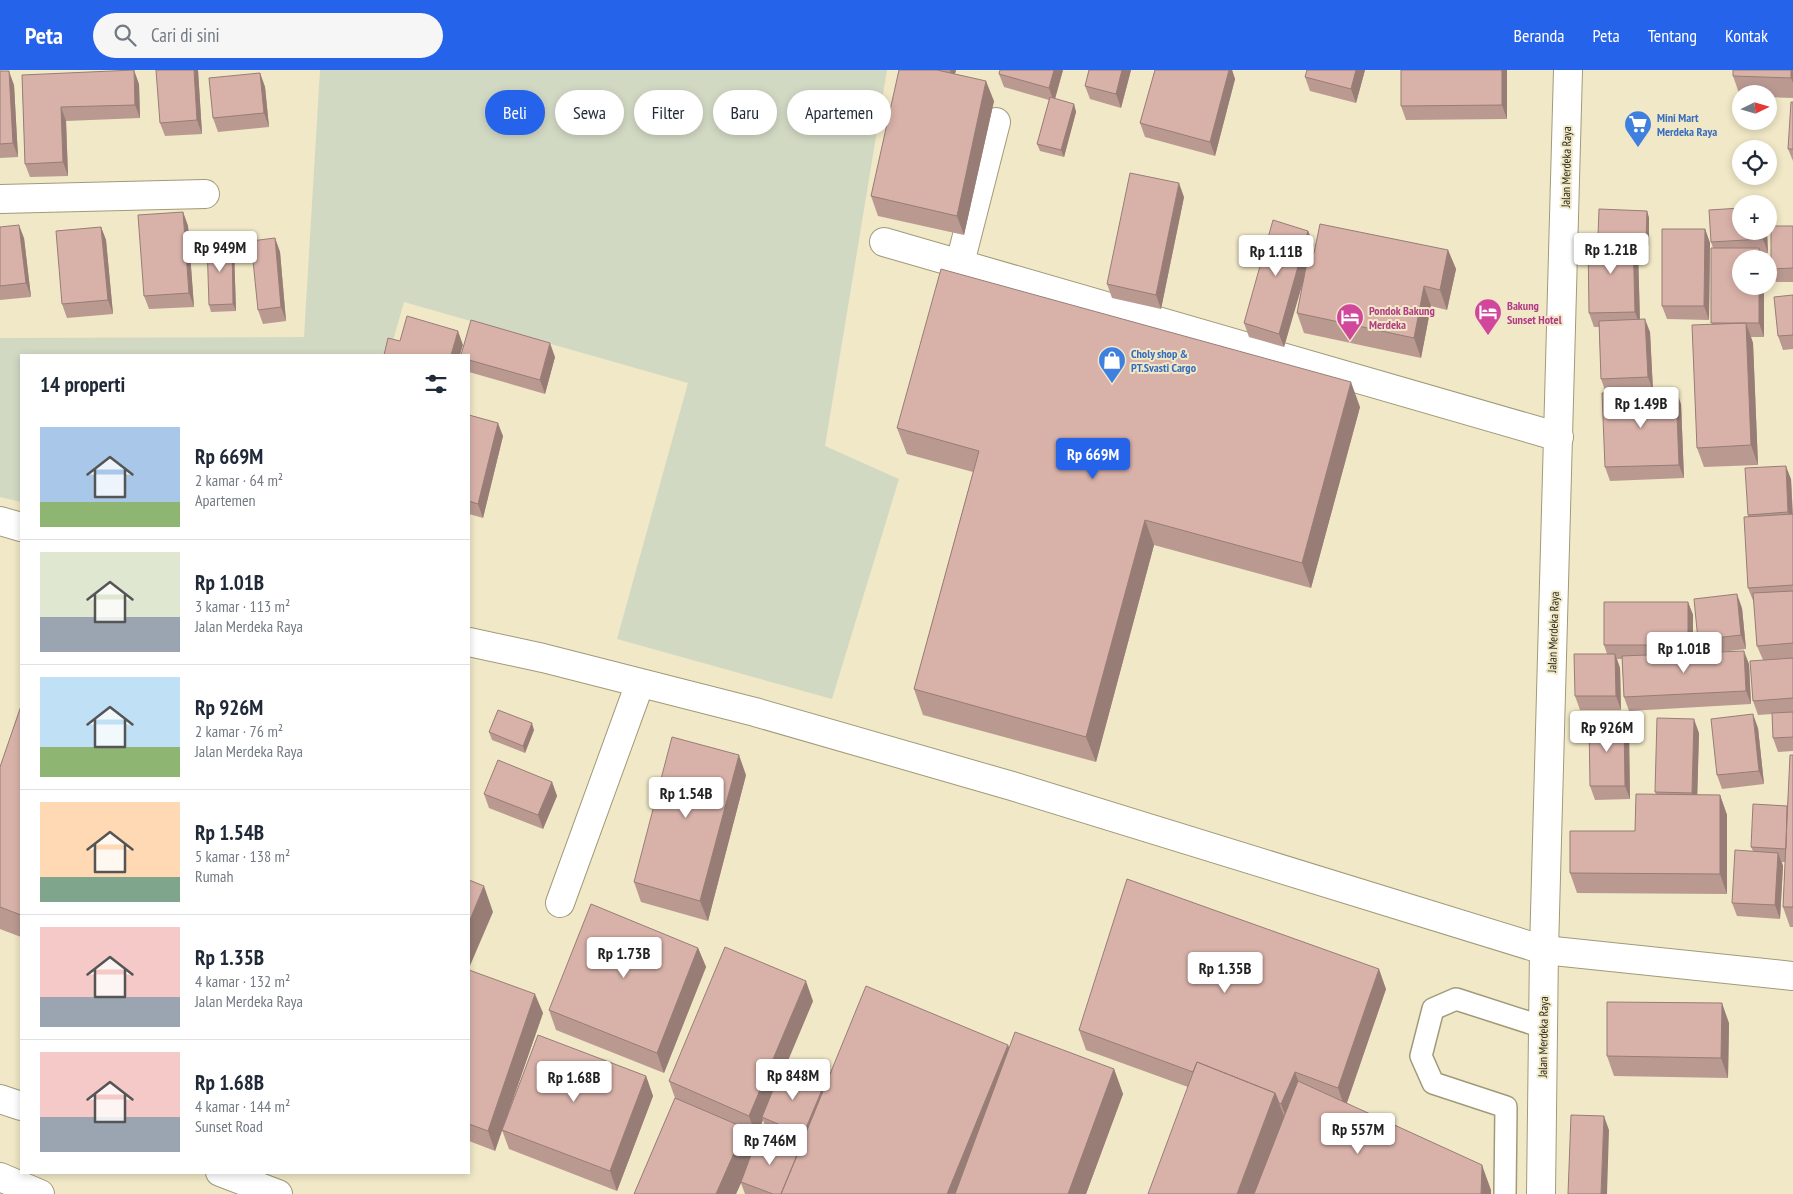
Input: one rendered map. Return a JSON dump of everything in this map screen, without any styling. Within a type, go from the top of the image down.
[{"type":"main road","name":"Jalan Merdeka Raya","points":[[1541,1194],[1544,950],[1568,70]]},
{"type":"main road","points":[[960,263],[996,122]]},
{"type":"main road","points":[[0,199],[205,194]]},
{"type":"main road","points":[[884,242],[1559,437]]},
{"type":"main road","points":[[0,521],[20,527]]},
{"type":"main road","points":[[470,642],[755,712],[1012,786],[1544,950],[1793,976]]},
{"type":"main road","points":[[560,903],[640,683]]},
{"type":"main road","points":[[0,1099],[20,1106]]},
{"type":"main road","points":[[225,1174],[278,1194]]},
{"type":"main road","points":[[0,1177],[40,1194]]},
{"type":"lane","points":[[1505,1194],[1506,1107],[1433,1083],[1421,1056],[1432,1009],[1456,999],[1543,1027]]},
{"type":"green space","points":[[320,70],[887,70],[884,90],[787,90],[787,135],[876,135],[825,446],[899,479],[832,699],[617,639],[688,383],[404,302],[389,354],[20,354],[20,502],[0,497],[0,338],[304,337]]},
{"type":"building","points":[[134,70],[135,105],[61,107],[63,162],[25,164],[22,75]]},
{"type":"building","points":[[156,70],[194,70],[197,120],[160,123]]},
{"type":"building","points":[[899,70],[937,70],[986,81],[957,216],[871,196],[885,135],[891,135],[891,106]]},
{"type":"building","points":[[1000,70],[1054,70],[1049,88],[999,74]]},
{"type":"building","points":[[1089,70],[1122,70],[1116,94],[1085,86]]},
{"type":"building","points":[[1155,70],[1229,70],[1210,142],[1140,123]]},
{"type":"building","points":[[1307,70],[1356,70],[1351,89],[1305,77]]},
{"type":"building","points":[[1401,70],[1502,70],[1502,105],[1401,106]]},
{"type":"building","points":[[1733,70],[1791,70],[1791,78],[1733,76]]},
{"type":"building","points":[[0,71],[9,71],[13,143],[0,144]]},
{"type":"building","points":[[260,73],[264,113],[213,118],[209,78]]},
{"type":"building","points":[[1050,97],[1074,104],[1061,150],[1037,144]]},
{"type":"building","points":[[1791,102],[1793,102],[1793,149],[1788,149]]},
{"type":"building","points":[[1130,173],[1179,183],[1156,295],[1107,284]]},
{"type":"building","points":[[1599,209],[1647,211],[1646,238],[1598,236]]},
{"type":"building","points":[[1732,209],[1732,240],[1746,240],[1711,242],[1709,210]]},
{"type":"building","points":[[183,212],[189,293],[144,296],[138,215]]},
{"type":"building","points":[[1273,220],[1308,231],[1279,334],[1244,323]]},
{"type":"building","points":[[1320,224],[1448,250],[1440,290],[1424,286],[1414,338],[1297,313],[1309,252],[1314,253]]},
{"type":"building","points":[[19,225],[26,283],[0,286],[0,227]]},
{"type":"building","points":[[1777,226],[1793,226],[1793,268],[1777,269],[1777,250],[1771,250],[1771,240],[1777,240]]},
{"type":"building","points":[[101,227],[108,300],[62,304],[56,231]]},
{"type":"building","points":[[1662,229],[1705,229],[1704,306],[1662,306]]},
{"type":"building","points":[[1633,237],[1635,312],[1589,313],[1588,238]]},
{"type":"building","points":[[275,238],[281,307],[258,310],[251,241]]},
{"type":"building","points":[[232,242],[233,304],[209,305],[207,243]]},
{"type":"building","points":[[1711,248],[1759,248],[1759,250],[1732,250],[1732,295],[1759,295],[1759,323],[1711,323]]},
{"type":"building","points":[[941,269],[1351,382],[1302,563],[1145,520],[1086,737],[914,689],[979,451],[897,428]]},
{"type":"building","points":[[1793,295],[1793,335],[1778,336],[1774,297]]},
{"type":"building","points":[[407,316],[458,331],[451,354],[384,354],[388,338],[400,341]]},
{"type":"building","points":[[1645,319],[1648,377],[1601,379],[1599,321]]},
{"type":"building","points":[[471,320],[550,343],[540,380],[470,360],[470,354],[461,354]]},
{"type":"building","points":[[1746,323],[1751,445],[1697,448],[1692,325]]},
{"type":"building","points":[[1676,390],[1679,465],[1605,467],[1602,393]]},
{"type":"building","points":[[470,415],[498,423],[478,504],[470,501]]},
{"type":"building","points":[[1786,466],[1788,512],[1748,515],[1745,468]]},
{"type":"building","points":[[1793,514],[1793,585],[1748,588],[1744,517]]},
{"type":"building","points":[[1793,591],[1793,643],[1757,646],[1753,593]]},
{"type":"building","points":[[1737,594],[1741,635],[1698,640],[1694,599]]},
{"type":"building","points":[[1604,602],[1688,602],[1688,645],[1604,645]]},
{"type":"building","points":[[1744,651],[1746,691],[1624,697],[1622,656]]},
{"type":"building","points":[[1574,654],[1615,654],[1616,696],[1575,696]]},
{"type":"building","points":[[1793,658],[1793,698],[1753,701],[1750,661]]},
{"type":"building","points":[[20,709],[20,915],[0,907],[0,767]]},
{"type":"building","points":[[498,710],[532,723],[523,746],[489,732]]},
{"type":"building","points":[[1793,712],[1793,737],[1773,738],[1772,713]]},
{"type":"building","points":[[1753,714],[1759,771],[1717,775],[1711,719]]},
{"type":"building","points":[[1657,718],[1694,719],[1692,793],[1655,792]]},
{"type":"building","points":[[1589,720],[1624,720],[1625,786],[1590,786]]},
{"type":"building","points":[[672,737],[739,755],[700,901],[634,882]]},
{"type":"building","points":[[1790,755],[1793,755],[1793,907],[1783,907]]},
{"type":"building","points":[[498,760],[552,782],[538,815],[484,794]]},
{"type":"building","points":[[1636,794],[1720,795],[1720,874],[1570,873],[1570,831],[1635,831]]},
{"type":"building","points":[[1753,804],[1787,806],[1786,849],[1751,847]]},
{"type":"building","points":[[1735,850],[1778,853],[1775,905],[1732,903]]},
{"type":"building","points":[[1127,879],[1379,969],[1338,1088],[1295,1072],[1281,1104],[1275,1093],[1197,1062],[1193,1072],[1079,1030]]},
{"type":"building","points":[[470,880],[484,886],[470,920]]},
{"type":"building","points":[[591,904],[698,948],[657,1053],[549,1010]]},
{"type":"building","points":[[725,947],[806,981],[749,1116],[669,1081]]},
{"type":"building","points":[[470,970],[535,994],[488,1131],[470,1124]]},
{"type":"building","points":[[866,986],[1008,1045],[947,1194],[781,1194]]},
{"type":"building","points":[[1607,1002],[1722,1003],[1721,1058],[1607,1056]]},
{"type":"building","points":[[1015,1032],[1114,1069],[1068,1194],[955,1194]]},
{"type":"building","points":[[538,1035],[646,1076],[610,1171],[502,1130]]},
{"type":"building","points":[[1197,1062],[1275,1093],[1237,1194],[1148,1194]]},
{"type":"building","points":[[782,1068],[824,1085],[803,1135],[762,1117]]},
{"type":"building","points":[[1298,1081],[1482,1165],[1481,1194],[1254,1194]]},
{"type":"building","points":[[675,1098],[745,1128],[716,1194],[634,1194]]},
{"type":"building","points":[[1571,1115],[1604,1116],[1601,1194],[1568,1194]]},
{"type":"building","points":[[758,1136],[799,1151],[781,1194],[773,1194],[741,1182]]},
{"type":"place","name":"Mini Mart Merdeka Raya","points":[[1638,148]]},
{"type":"place","name":"Bakung Sunset Hotel","points":[[1488,336]]},
{"type":"place","name":"Pondok Bakung Merdeka","points":[[1350,341]]},
{"type":"place","name":"Choly shop & PT.Svasti Cargo","points":[[1112,384]]}]
